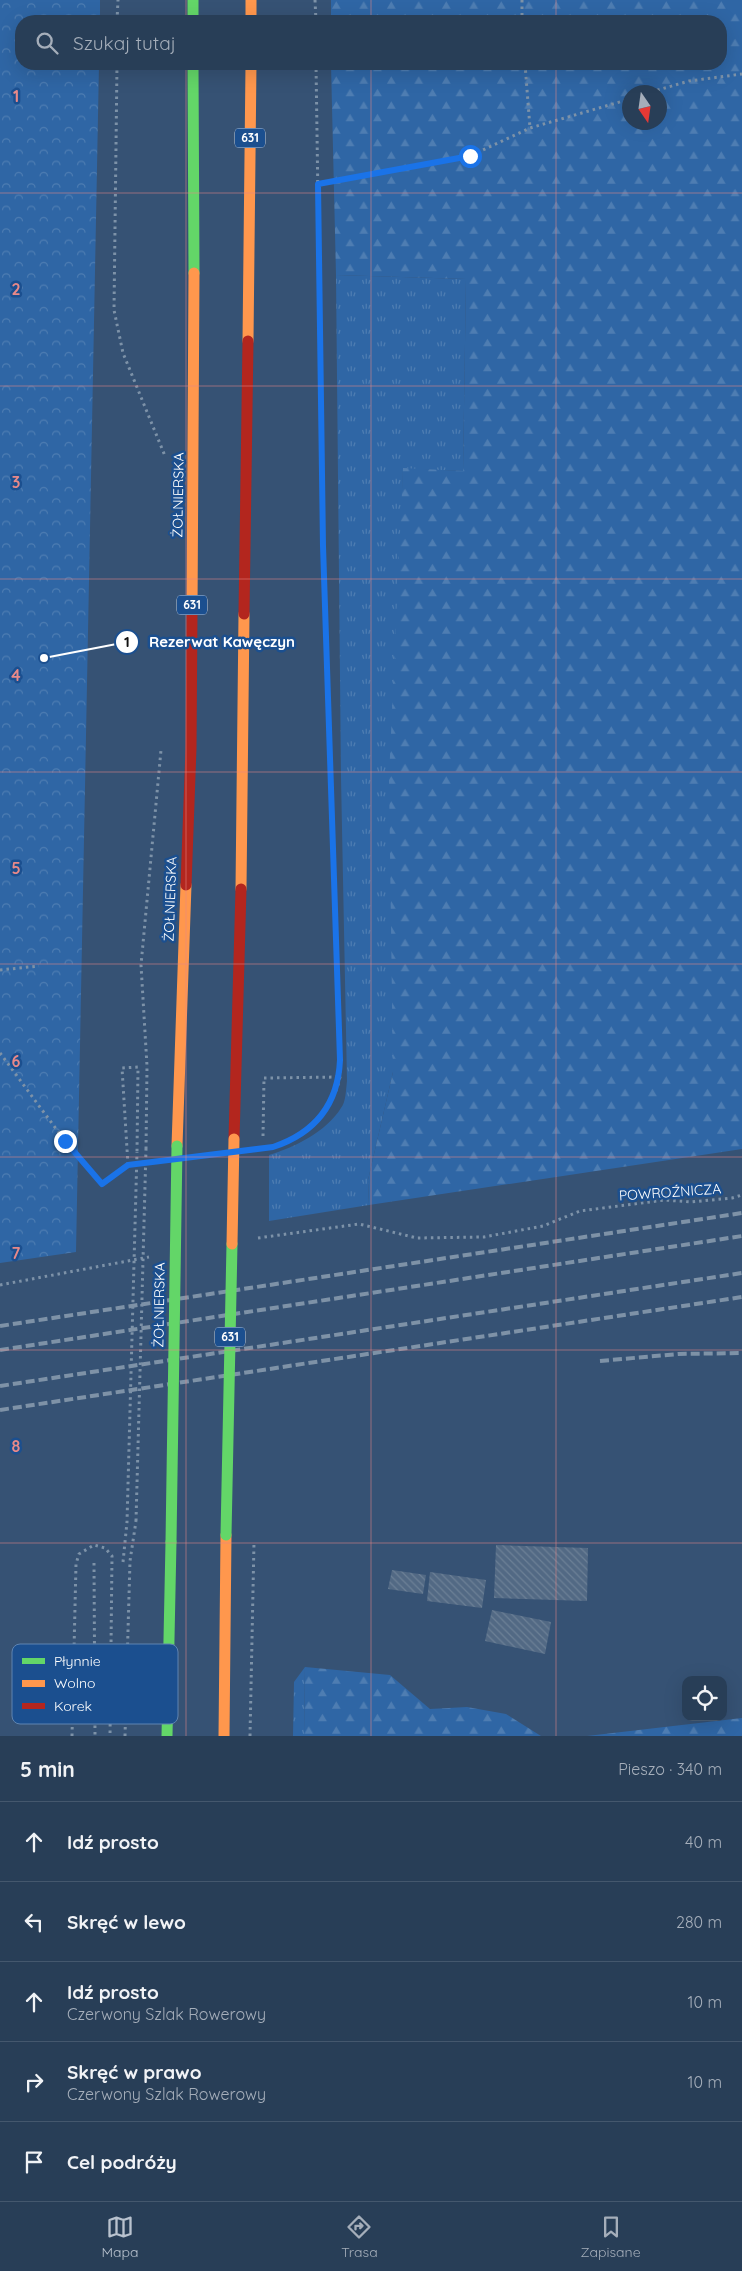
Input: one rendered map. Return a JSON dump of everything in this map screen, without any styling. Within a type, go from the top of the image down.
[{"type":"main road","points":[[193,0],[193,15]]},
{"type":"main road","points":[[251,15],[252,0]]},
{"type":"main road","name":"ŻOŁNIERSKA","points":[[169,1644],[176,1146],[191,748],[194,444],[193,70]]},
{"type":"main road","name":"631","points":[[224,1736],[226,1535],[241,886],[251,70]]},
{"type":"path","points":[[118,0],[118,15]]},
{"type":"path","points":[[315,0],[316,15]]},
{"type":"path","points":[[522,0],[522,15]]},
{"type":"path","points":[[117,70],[114,310],[123,353],[166,459]]},
{"type":"path","points":[[253,1150],[289,1142],[306,1132],[317,1122],[330,1103],[340,1077],[323,546],[316,70]]},
{"type":"path","points":[[525,70],[530,128]]},
{"type":"path","points":[[667,87],[689,81],[742,74]]},
{"type":"path","points":[[318,184],[470,156],[530,128],[622,101]]},
{"type":"path","points":[[128,1644],[130,1561],[136,1521],[146,1149],[147,1066],[141,965],[162,744]]},
{"type":"path","points":[[0,970],[39,966]]},
{"type":"path","points":[[0,1052],[65,1141],[102,1184],[128,1165],[157,1162]]},
{"type":"path","points":[[123,1562],[127,1522],[138,1067],[122,1068],[128,1165]]},
{"type":"path","points":[[264,1078],[340,1077]]},
{"type":"path","name":"POWROŹNICZA","points":[[256,1238],[359,1224],[417,1238],[484,1237],[543,1226],[580,1211],[665,1200],[691,1202],[732,1198],[742,1194]]},
{"type":"path","points":[[0,1285],[154,1256]]},
{"type":"path","points":[[74,1644],[76,1564],[80,1554],[94,1545],[106,1548],[112,1556],[112,1644]]},
{"type":"path","points":[[94,1563],[94,1644]]},
{"type":"green space","points":[[0,0],[100,0],[100,15],[15,15],[15,70],[99,70],[76,1252],[0,1263]]},
{"type":"green space","points":[[331,0],[742,0],[742,1149],[369,1205],[368,1180],[393,1072],[389,778],[403,468],[463,471],[466,279],[336,275],[331,70],[727,70],[727,15],[331,15]]},
{"type":"green space","points":[[336,275],[466,279],[463,471],[403,469],[393,1072],[368,1180],[369,1205],[269,1221],[269,1155],[309,1138],[335,1117],[344,1102],[347,1081],[341,777]]},
{"type":"green space","points":[[305,1667],[304,1736],[293,1736],[294,1682]]},
{"type":"green space","points":[[305,1667],[390,1675],[430,1709],[467,1707],[506,1714],[541,1736],[304,1736]]},
{"type":"green space","points":[[742,1718],[742,1736],[587,1736],[727,1721]]},
{"type":"building","points":[[496,1545],[588,1548],[587,1601],[494,1598]]},
{"type":"building","points":[[392,1570],[426,1575],[423,1594],[388,1589]]},
{"type":"building","points":[[430,1572],[486,1580],[482,1608],[427,1601]]},
{"type":"building","points":[[492,1610],[551,1622],[545,1654],[485,1641]]},
{"type":"railway","points":[[0,1326],[742,1213]]},
{"type":"railway","points":[[0,1350],[742,1236]]},
{"type":"railway","points":[[0,1386],[742,1273]]},
{"type":"railway","points":[[0,1410],[742,1297]]},
{"type":"railway","points":[[600,1361],[678,1354],[742,1353]]},
{"type":"traffic: fast","points":[[193,0],[193,15]]},
{"type":"traffic: fast","points":[[193,70],[194,273]]},
{"type":"traffic: fast","points":[[171,1542],[177,1146]]},
{"type":"traffic: fast","points":[[226,1535],[232,1244]]},
{"type":"traffic: fast","points":[[169,1644],[171,1542]]},
{"type":"traffic: fast","points":[[167,1724],[167,1736]]},
{"type":"traffic: slow","points":[[251,0],[251,15]]},
{"type":"traffic: slow","points":[[248,341],[251,70]]},
{"type":"traffic: slow","points":[[192,612],[194,273]]},
{"type":"traffic: slow","points":[[241,889],[244,614]]},
{"type":"traffic: slow","points":[[177,1146],[186,885]]},
{"type":"traffic: slow","points":[[232,1244],[234,1139]]},
{"type":"traffic: slow","points":[[224,1736],[226,1535]]},
{"type":"traffic: jam","points":[[244,614],[248,341]]},
{"type":"traffic: jam","points":[[186,885],[191,748],[192,612]]},
{"type":"traffic: jam","points":[[234,1139],[241,889]]},
{"type":"place","name":"Rezerwat Kawęczyn","points":[[44,658]]},
{"type":"route","points":[[65,1141],[102,1184],[128,1165],[273,1147],[289,1142],[306,1132],[317,1122],[330,1103],[337,1087],[340,1077],[340,1060],[323,546],[318,184],[470,156]]}]
